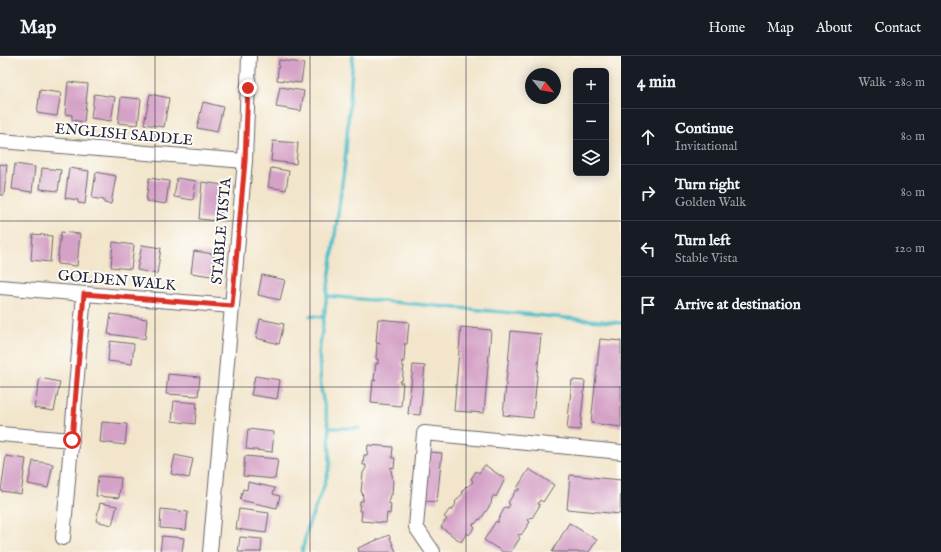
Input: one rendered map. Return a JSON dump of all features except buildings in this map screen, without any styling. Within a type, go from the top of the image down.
[{"type":"street","name":"STABLE VISTA","points":[[210,552],[245,161],[249,56]]},
{"type":"street","name":"ENGLISH SADDLE","points":[[0,141],[245,161]]},
{"type":"street","name":"GOLDEN WALK","points":[[0,287],[232,306]]},
{"type":"street","points":[[63,538],[84,294]]},
{"type":"street","points":[[433,552],[416,527],[424,432],[621,452]]},
{"type":"street","points":[[0,434],[72,440]]},
{"type":"waterway","points":[[302,552],[308,526],[323,489],[330,465],[329,428],[321,389],[319,353],[345,162],[353,56]]},
{"type":"waterway","points":[[327,296],[621,323]]},
{"type":"waterway","points":[[310,316],[324,317]]},
{"type":"waterway","points":[[329,428],[359,428]]},
{"type":"route","points":[[72,440],[84,294],[232,306],[245,161],[248,88]]}]
